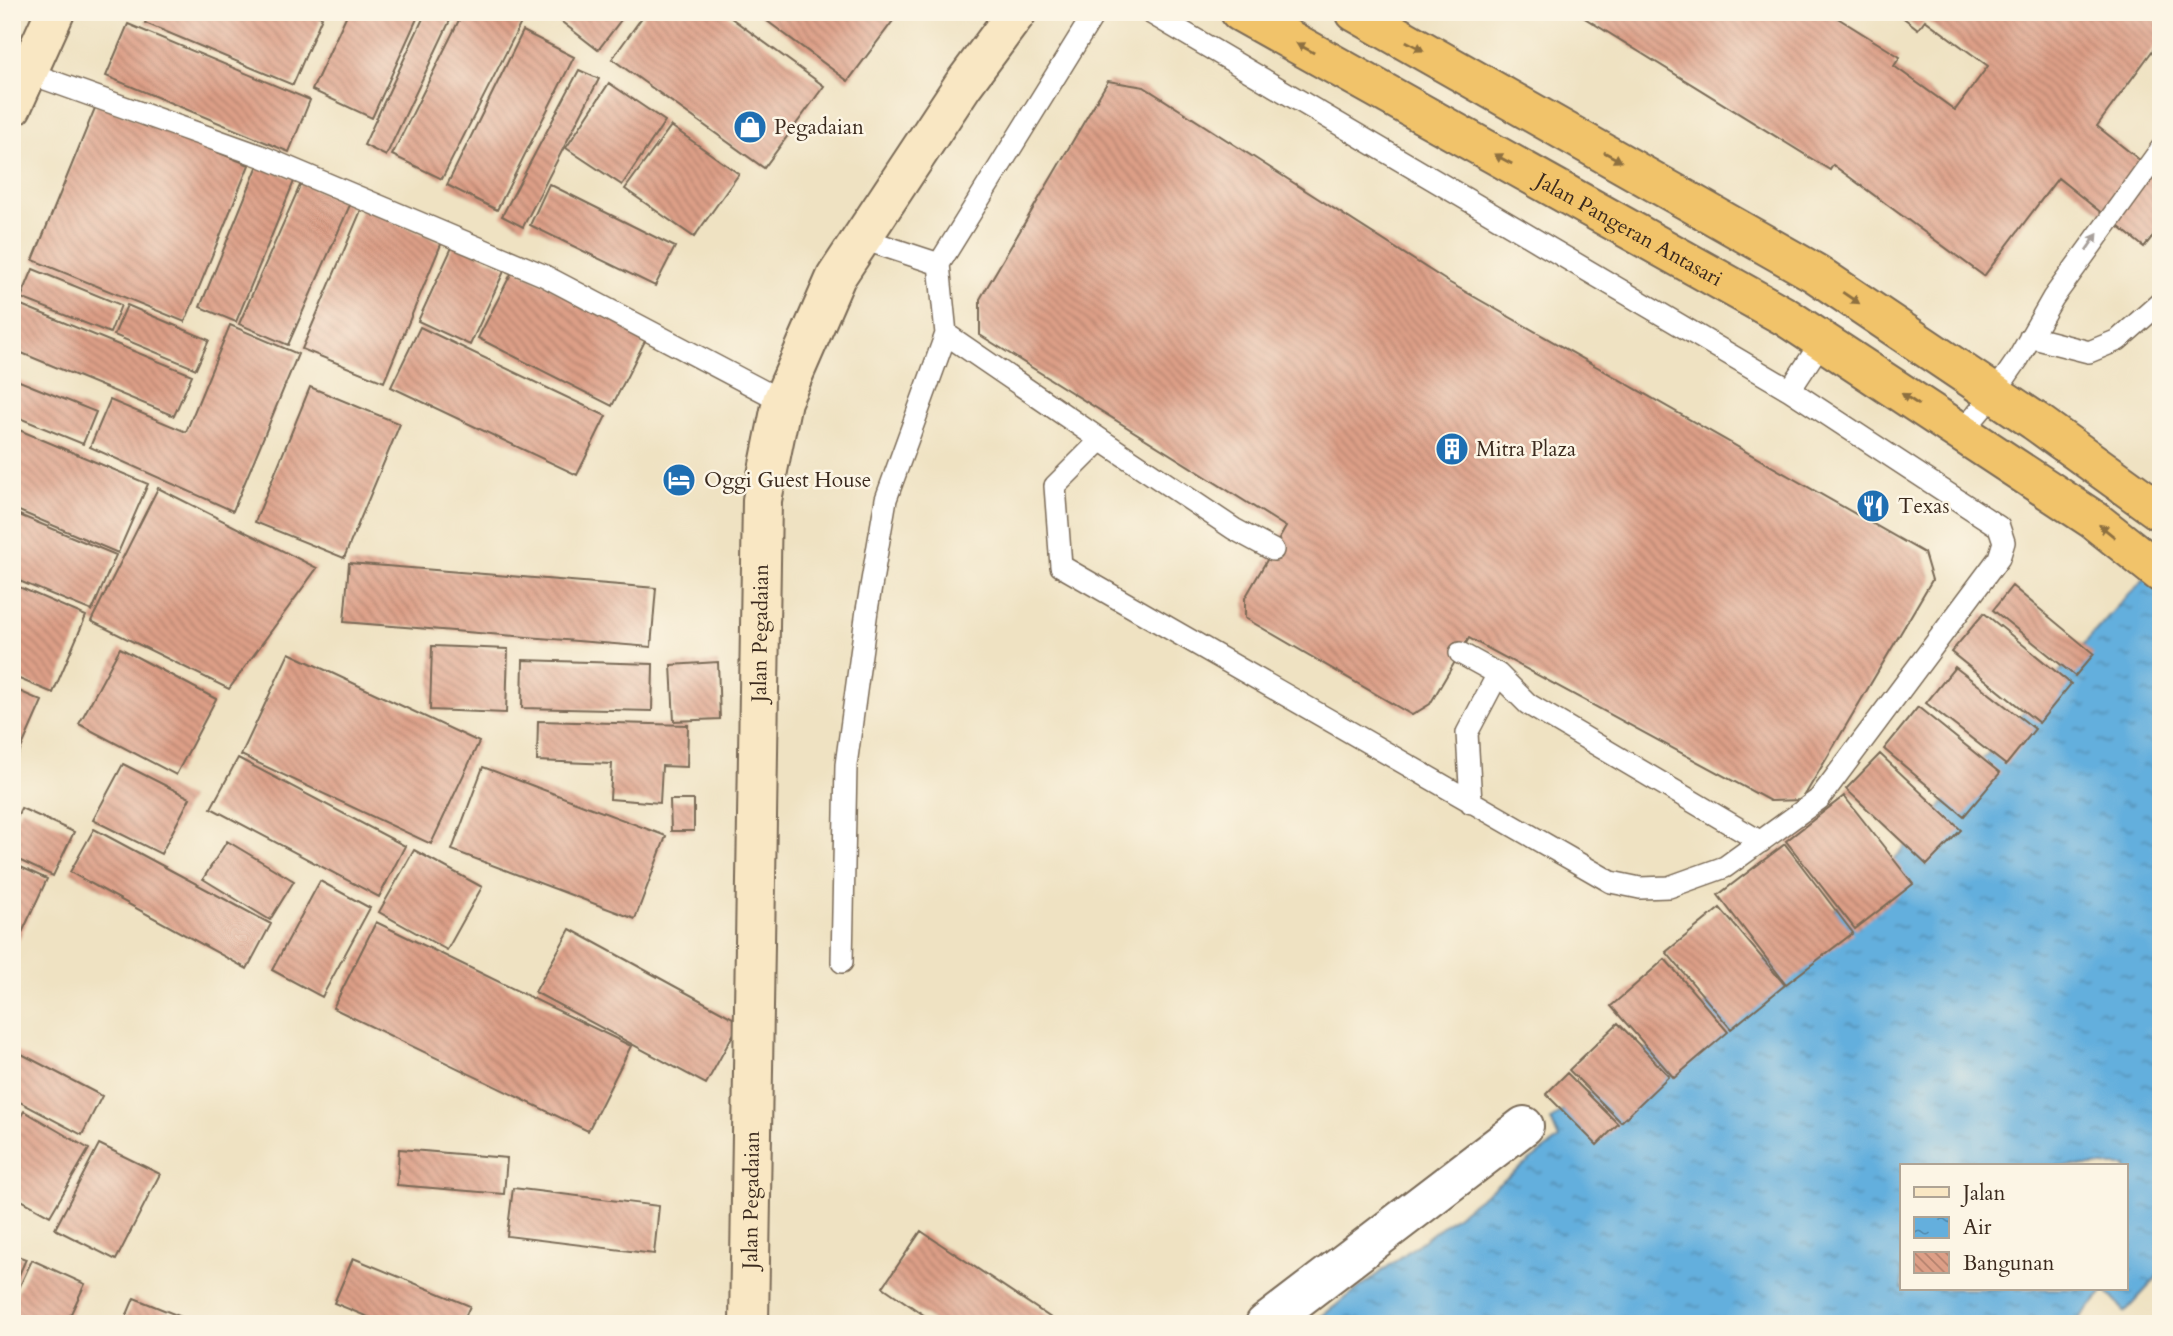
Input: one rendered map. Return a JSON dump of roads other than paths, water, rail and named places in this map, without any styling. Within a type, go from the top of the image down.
[{"type":"highway","name":"Jalan Pangeran Antasari","points":[[1240,12],[1786,317],[2094,520],[2161,573]]},
{"type":"highway","points":[[1355,12],[1815,274],[2035,421],[2161,512]]},
{"type":"highway","points":[[1786,317],[1815,274]]},
{"type":"street","points":[[12,107],[55,12]]},
{"type":"street","name":"Jalan Pegadaian","points":[[748,1324],[762,500],[782,401],[836,277],[963,85],[1017,12]]},
{"type":"street","points":[[1265,1324],[1524,1126]]},
{"type":"lane","points":[[842,962],[846,765],[867,610],[886,499],[946,334],[939,264],[1095,12]]},
{"type":"lane","points":[[1101,440],[1055,486],[1061,566],[1611,882],[1640,888],[1669,887],[1725,867],[1819,799],[2000,558],[2004,542],[1999,527],[1790,390],[1149,12]]},
{"type":"lane","points":[[26,72],[261,156],[543,275],[782,401]]},
{"type":"lane","points":[[1962,432],[1993,395],[2053,298],[2161,149]]},
{"type":"lane","points":[[860,238],[939,264]]},
{"type":"lane","points":[[2030,337],[2089,352],[2118,340],[2161,302]]},
{"type":"lane","points":[[946,334],[1234,528],[1273,550]]},
{"type":"lane","points":[[1790,390],[1822,341]]},
{"type":"lane","points":[[1460,653],[1498,674],[1528,704],[1761,842]]},
{"type":"lane","points":[[1471,803],[1467,733],[1498,674]]},
{"type":"water","points":[[2161,561],[2161,1273],[2125,1312],[2105,1290],[2074,1324],[1311,1324],[1559,1139],[1551,1120],[1883,872],[2114,610]]},
{"type":"place","name":"Pegadaian","points":[[750,127]]},
{"type":"place","name":"Mitra Plaza","points":[[1452,449]]},
{"type":"place","name":"Oggi Guest House","points":[[679,480]]},
{"type":"place","name":"Texas","points":[[1873,506]]}]
